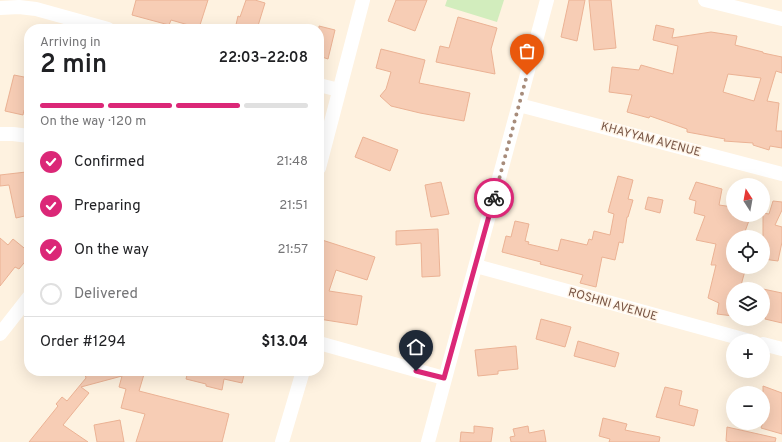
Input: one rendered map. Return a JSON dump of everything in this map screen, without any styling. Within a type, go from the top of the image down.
[{"type":"street","points":[[324,147],[363,0]]},
{"type":"street","points":[[428,442],[547,0]]},
{"type":"street","points":[[705,0],[782,20]]},
{"type":"street","points":[[0,8],[18,7],[36,9],[90,24]]},
{"type":"street","points":[[324,86],[338,90]]},
{"type":"street","name":"KHAYYAM AVENUE","points":[[519,105],[782,174]]},
{"type":"street","points":[[0,134],[24,135]]},
{"type":"street","name":"ROSHNI AVENUE","points":[[476,266],[726,334]]},
{"type":"street","points":[[0,334],[24,303]]},
{"type":"street","points":[[324,344],[444,378]]},
{"type":"street","points":[[770,346],[782,349]]},
{"type":"street","points":[[282,442],[302,376]]},
{"type":"green space","points":[[447,0],[504,0],[497,22],[445,6]]},
{"type":"building","points":[[136,0],[208,0],[200,24],[185,24],[171,20],[169,24],[165,24],[132,15]]},
{"type":"building","points":[[246,0],[255,0],[265,3],[259,24],[236,24],[238,16],[240,17]]},
{"type":"building","points":[[396,0],[427,0],[415,31],[388,21]]},
{"type":"building","points":[[569,0],[585,0],[577,41],[561,37]]},
{"type":"building","points":[[589,0],[611,0],[616,48],[594,50]]},
{"type":"building","points":[[458,17],[497,28],[491,49],[495,74],[436,62],[440,46],[449,48]]},
{"type":"building","points":[[656,25],[674,29],[672,38],[711,32],[737,36],[735,45],[782,57],[782,73],[776,71],[767,101],[779,103],[776,131],[782,131],[782,148],[770,146],[769,150],[753,145],[753,143],[724,141],[725,139],[687,132],[687,129],[650,116],[649,118],[627,112],[632,95],[609,92],[612,67],[639,70],[641,65],[673,74],[678,46],[653,40]],"holes":[[[728,74],[761,78],[754,101],[723,92]]]},
{"type":"building","points":[[324,27],[335,30],[328,59],[324,58]]},
{"type":"building","points":[[381,49],[425,60],[419,83],[470,93],[464,121],[391,106],[380,96],[386,89],[391,72],[376,68]]},
{"type":"building","points":[[14,75],[24,77],[23,115],[5,111]]},
{"type":"building","points":[[363,137],[398,150],[390,171],[355,157]]},
{"type":"building","points":[[24,172],[24,216],[16,218],[9,185],[0,186],[0,175]]},
{"type":"building","points":[[618,176],[633,180],[628,199],[633,200],[627,217],[623,243],[619,242],[615,260],[602,257],[596,287],[580,283],[583,275],[502,252],[506,236],[511,237],[515,221],[529,224],[525,241],[529,242],[528,244],[558,251],[561,239],[587,245],[589,239],[592,240],[594,231],[610,235],[614,214],[608,212]]},
{"type":"building","points":[[441,182],[449,214],[431,217],[425,185]]},
{"type":"building","points":[[696,182],[722,189],[719,205],[726,206],[726,222],[748,222],[746,230],[726,230],[726,274],[744,274],[742,282],[726,282],[726,315],[717,314],[719,303],[708,298],[716,265],[711,265],[716,244],[696,240],[705,216],[694,213],[696,201],[689,199]]},
{"type":"building","points":[[648,197],[663,200],[660,213],[645,209]]},
{"type":"building","points":[[773,201],[782,202],[782,210],[775,225],[782,227],[782,242],[778,261],[770,260],[770,230],[763,230],[763,222],[770,222],[770,211]]},
{"type":"building","points":[[438,229],[440,276],[422,277],[421,243],[396,245],[396,231]]},
{"type":"building","points":[[0,238],[8,245],[13,239],[24,248],[24,263],[19,269],[15,267],[0,286]]},
{"type":"building","points":[[324,241],[375,257],[367,280],[336,270],[329,291],[362,296],[357,325],[324,320]]},
{"type":"building","points":[[770,290],[782,293],[782,323],[770,320]]},
{"type":"building","points":[[541,319],[571,327],[565,347],[536,339]]},
{"type":"building","points":[[578,341],[619,353],[615,367],[574,356]]},
{"type":"building","points":[[516,346],[518,369],[498,371],[498,374],[478,376],[475,350]]},
{"type":"building","points":[[85,376],[122,376],[81,387],[89,393],[63,425],[88,442],[29,442],[58,406],[56,404],[62,397],[67,401],[86,378]]},
{"type":"building","points":[[122,376],[144,376],[139,391],[229,414],[222,442],[136,442],[145,414],[121,408],[126,389],[119,387]]},
{"type":"building","points":[[187,376],[244,376],[242,383],[224,379],[222,390],[186,379]]},
{"type":"building","points":[[665,387],[682,391],[679,405],[698,410],[694,426],[656,417]]},
{"type":"building","points":[[770,389],[782,393],[782,434],[768,430],[770,430]]},
{"type":"building","points":[[603,418],[627,424],[625,430],[660,437],[659,442],[609,442],[610,439],[599,436]]},
{"type":"building","points":[[120,420],[124,442],[97,442],[94,425]]},
{"type":"building","points":[[474,426],[493,428],[491,442],[460,442],[461,432],[474,433]]},
{"type":"building","points":[[528,426],[529,433],[544,430],[546,442],[511,442],[510,437],[515,436],[513,429]]},
{"type":"building","points":[[727,430],[740,430],[776,438],[775,442],[726,441]]},
{"type":"way so far","points":[[494,198],[527,75]]},
{"type":"route","points":[[416,371],[444,378],[494,198]]}]
